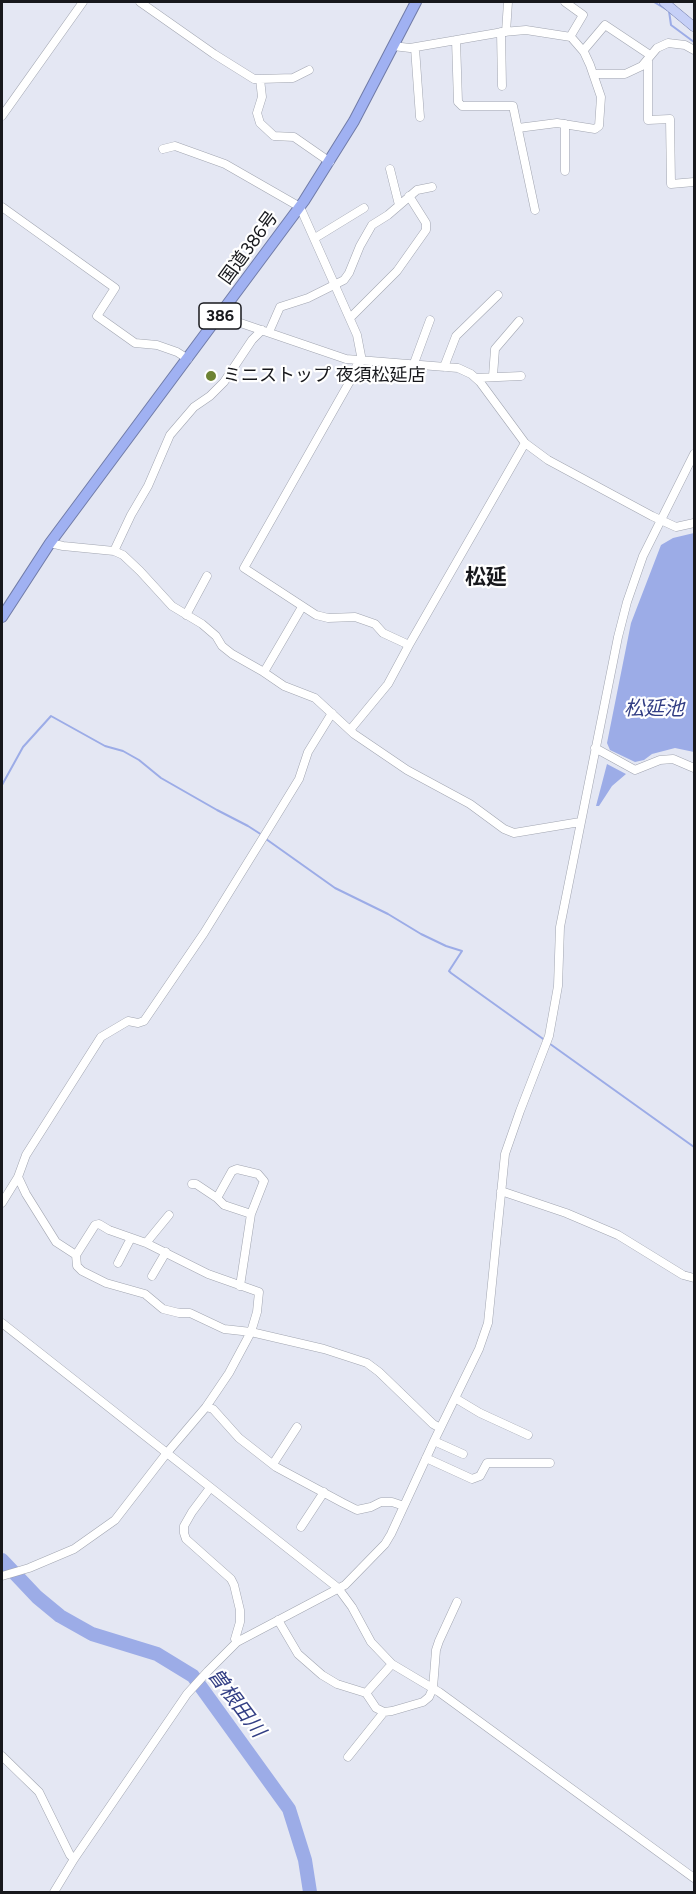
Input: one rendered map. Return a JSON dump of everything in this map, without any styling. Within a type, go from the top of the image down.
[{"type":"highway","name":"国道386号","points":[[2,617],[50,543],[300,207],[354,121],[416,2]]},
{"type":"main road","points":[[666,2],[694,27]]},
{"type":"street","points":[[2,117],[83,2]]},
{"type":"street","points":[[140,2],[254,79],[293,78],[309,70]]},
{"type":"street","points":[[501,86],[503,32],[508,2]]},
{"type":"street","points":[[565,2],[583,15],[570,37]]},
{"type":"street","points":[[583,51],[605,25],[649,58]]},
{"type":"street","points":[[393,46],[415,48],[526,30],[570,37],[583,51],[594,74],[601,97],[599,126],[595,129],[557,123],[518,128]]},
{"type":"street","points":[[456,40],[458,102],[462,106],[513,106],[535,210]]},
{"type":"street","points":[[594,74],[625,74],[642,66],[657,48],[668,43],[685,45],[694,50]]},
{"type":"street","points":[[415,48],[420,117]]},
{"type":"street","points":[[649,58],[648,120],[670,119],[671,184],[694,182]]},
{"type":"street","points":[[260,79],[262,97],[257,113],[261,124],[274,136],[294,137],[330,162]]},
{"type":"street","points":[[565,124],[565,171]]},
{"type":"street","points":[[163,149],[174,146],[225,164],[300,207],[357,335],[360,360],[354,374],[244,568],[315,615],[328,618],[355,617],[375,624],[383,633],[409,645]]},
{"type":"street","points":[[390,169],[399,205]]},
{"type":"street","points":[[114,551],[148,486],[170,435],[194,407],[224,382],[252,340],[265,331],[279,307],[308,298],[344,280],[372,225],[388,215],[417,189],[432,188]]},
{"type":"street","points":[[350,318],[396,272],[426,230],[426,223],[409,196]]},
{"type":"street","points":[[2,207],[115,288],[97,316],[135,343],[157,345],[177,352],[188,359]]},
{"type":"street","points":[[315,238],[364,208]]},
{"type":"street","points":[[444,367],[456,336],[498,295]]},
{"type":"street","points":[[220,316],[346,359],[458,368],[476,378],[525,443],[548,460],[676,527],[694,523]]},
{"type":"street","points":[[413,366],[430,320]]},
{"type":"street","points":[[493,376],[495,349],[519,321]]},
{"type":"street","points":[[476,378],[521,376]]},
{"type":"street","points":[[350,730],[388,684],[525,443]]},
{"type":"street","points":[[54,1893],[74,1859],[189,1691],[237,1642],[345,1585],[385,1544],[479,1349],[488,1323],[505,1154],[549,1036],[558,986],[560,927],[618,637],[643,556],[694,454]]},
{"type":"street","points":[[50,543],[114,551],[123,555],[172,606],[209,630],[232,654],[284,686],[315,698],[350,730],[407,770],[470,804],[504,829],[514,833],[580,822]]},
{"type":"street","points":[[186,615],[207,576]]},
{"type":"street","points":[[264,672],[302,607]]},
{"type":"street","points":[[2,1203],[18,1177],[26,1155],[101,1037],[128,1021],[138,1023],[144,1021],[204,933],[299,779],[308,752],[332,713]]},
{"type":"street","points":[[595,748],[634,770],[660,760],[673,759],[694,768]]},
{"type":"street","points":[[217,1198],[232,1171],[237,1169],[258,1173],[264,1181],[251,1214],[240,1286]]},
{"type":"street","points":[[18,1177],[26,1194],[57,1242],[76,1255]]},
{"type":"street","points":[[192,1184],[196,1184],[224,1205],[251,1214]]},
{"type":"street","points":[[501,1191],[566,1213],[618,1235],[683,1275],[694,1278]]},
{"type":"street","points":[[146,1243],[170,1215]]},
{"type":"street","points":[[2,1576],[29,1568],[74,1549],[115,1520],[206,1407],[251,1332],[257,1312],[259,1292],[208,1275],[146,1243],[109,1230],[99,1224],[95,1225],[76,1255],[77,1266],[81,1271],[106,1283],[145,1293],[163,1309],[190,1313],[224,1329],[251,1332],[324,1349],[367,1363],[440,1428]]},
{"type":"street","points":[[118,1263],[131,1238]]},
{"type":"street","points":[[152,1276],[166,1252]]},
{"type":"street","points":[[2,1323],[338,1588],[352,1607],[371,1642],[392,1664],[433,1688],[694,1878]]},
{"type":"street","points":[[455,1398],[480,1413],[528,1435]]},
{"type":"street","points":[[206,1407],[213,1409],[239,1438],[273,1464],[357,1510],[381,1502],[392,1502],[404,1506]]},
{"type":"street","points":[[273,1464],[297,1427]]},
{"type":"street","points":[[434,1441],[463,1454]]},
{"type":"street","points":[[426,1458],[472,1479],[480,1476],[487,1464],[550,1464]]},
{"type":"street","points":[[210,1488],[192,1512],[184,1526],[184,1533],[186,1539],[231,1579],[234,1585],[240,1610],[240,1622],[235,1639],[237,1642]]},
{"type":"street","points":[[302,1527],[324,1492]]},
{"type":"street","points":[[348,1757],[384,1712],[423,1702],[429,1697],[433,1688],[436,1650],[457,1602]]},
{"type":"street","points":[[278,1620],[298,1654],[322,1675],[337,1684],[366,1693],[376,1708],[384,1712]]},
{"type":"street","points":[[366,1693],[392,1664]]},
{"type":"street","points":[[2,1756],[39,1792],[74,1859]]},
{"type":"water","name":"松延池","points":[[694,533],[694,752],[675,748],[652,754],[644,760],[635,762],[610,750],[607,743],[631,623],[661,545],[673,538]]},
{"type":"water","points":[[607,764],[626,774],[612,786],[599,806],[596,806]]},
{"type":"waterway","points":[[654,2],[669,11],[671,25],[694,42]]},
{"type":"waterway","points":[[2,785],[23,747],[51,716],[105,746],[123,751],[139,760],[161,778],[262,835]]},
{"type":"waterway","points":[[266,839],[335,888],[388,914],[421,934],[462,951],[449,971],[451,973],[694,1147]]},
{"type":"waterway","name":"曽根田川","points":[[2,1560],[37,1597],[60,1616],[92,1634],[157,1654],[193,1676],[289,1809],[305,1860],[310,1892]]},
{"type":"place","name":"ミニストップ 夜須松延店","points":[[211,376]]},
{"type":"district","name":"松延","points":[[486,578]]}]
